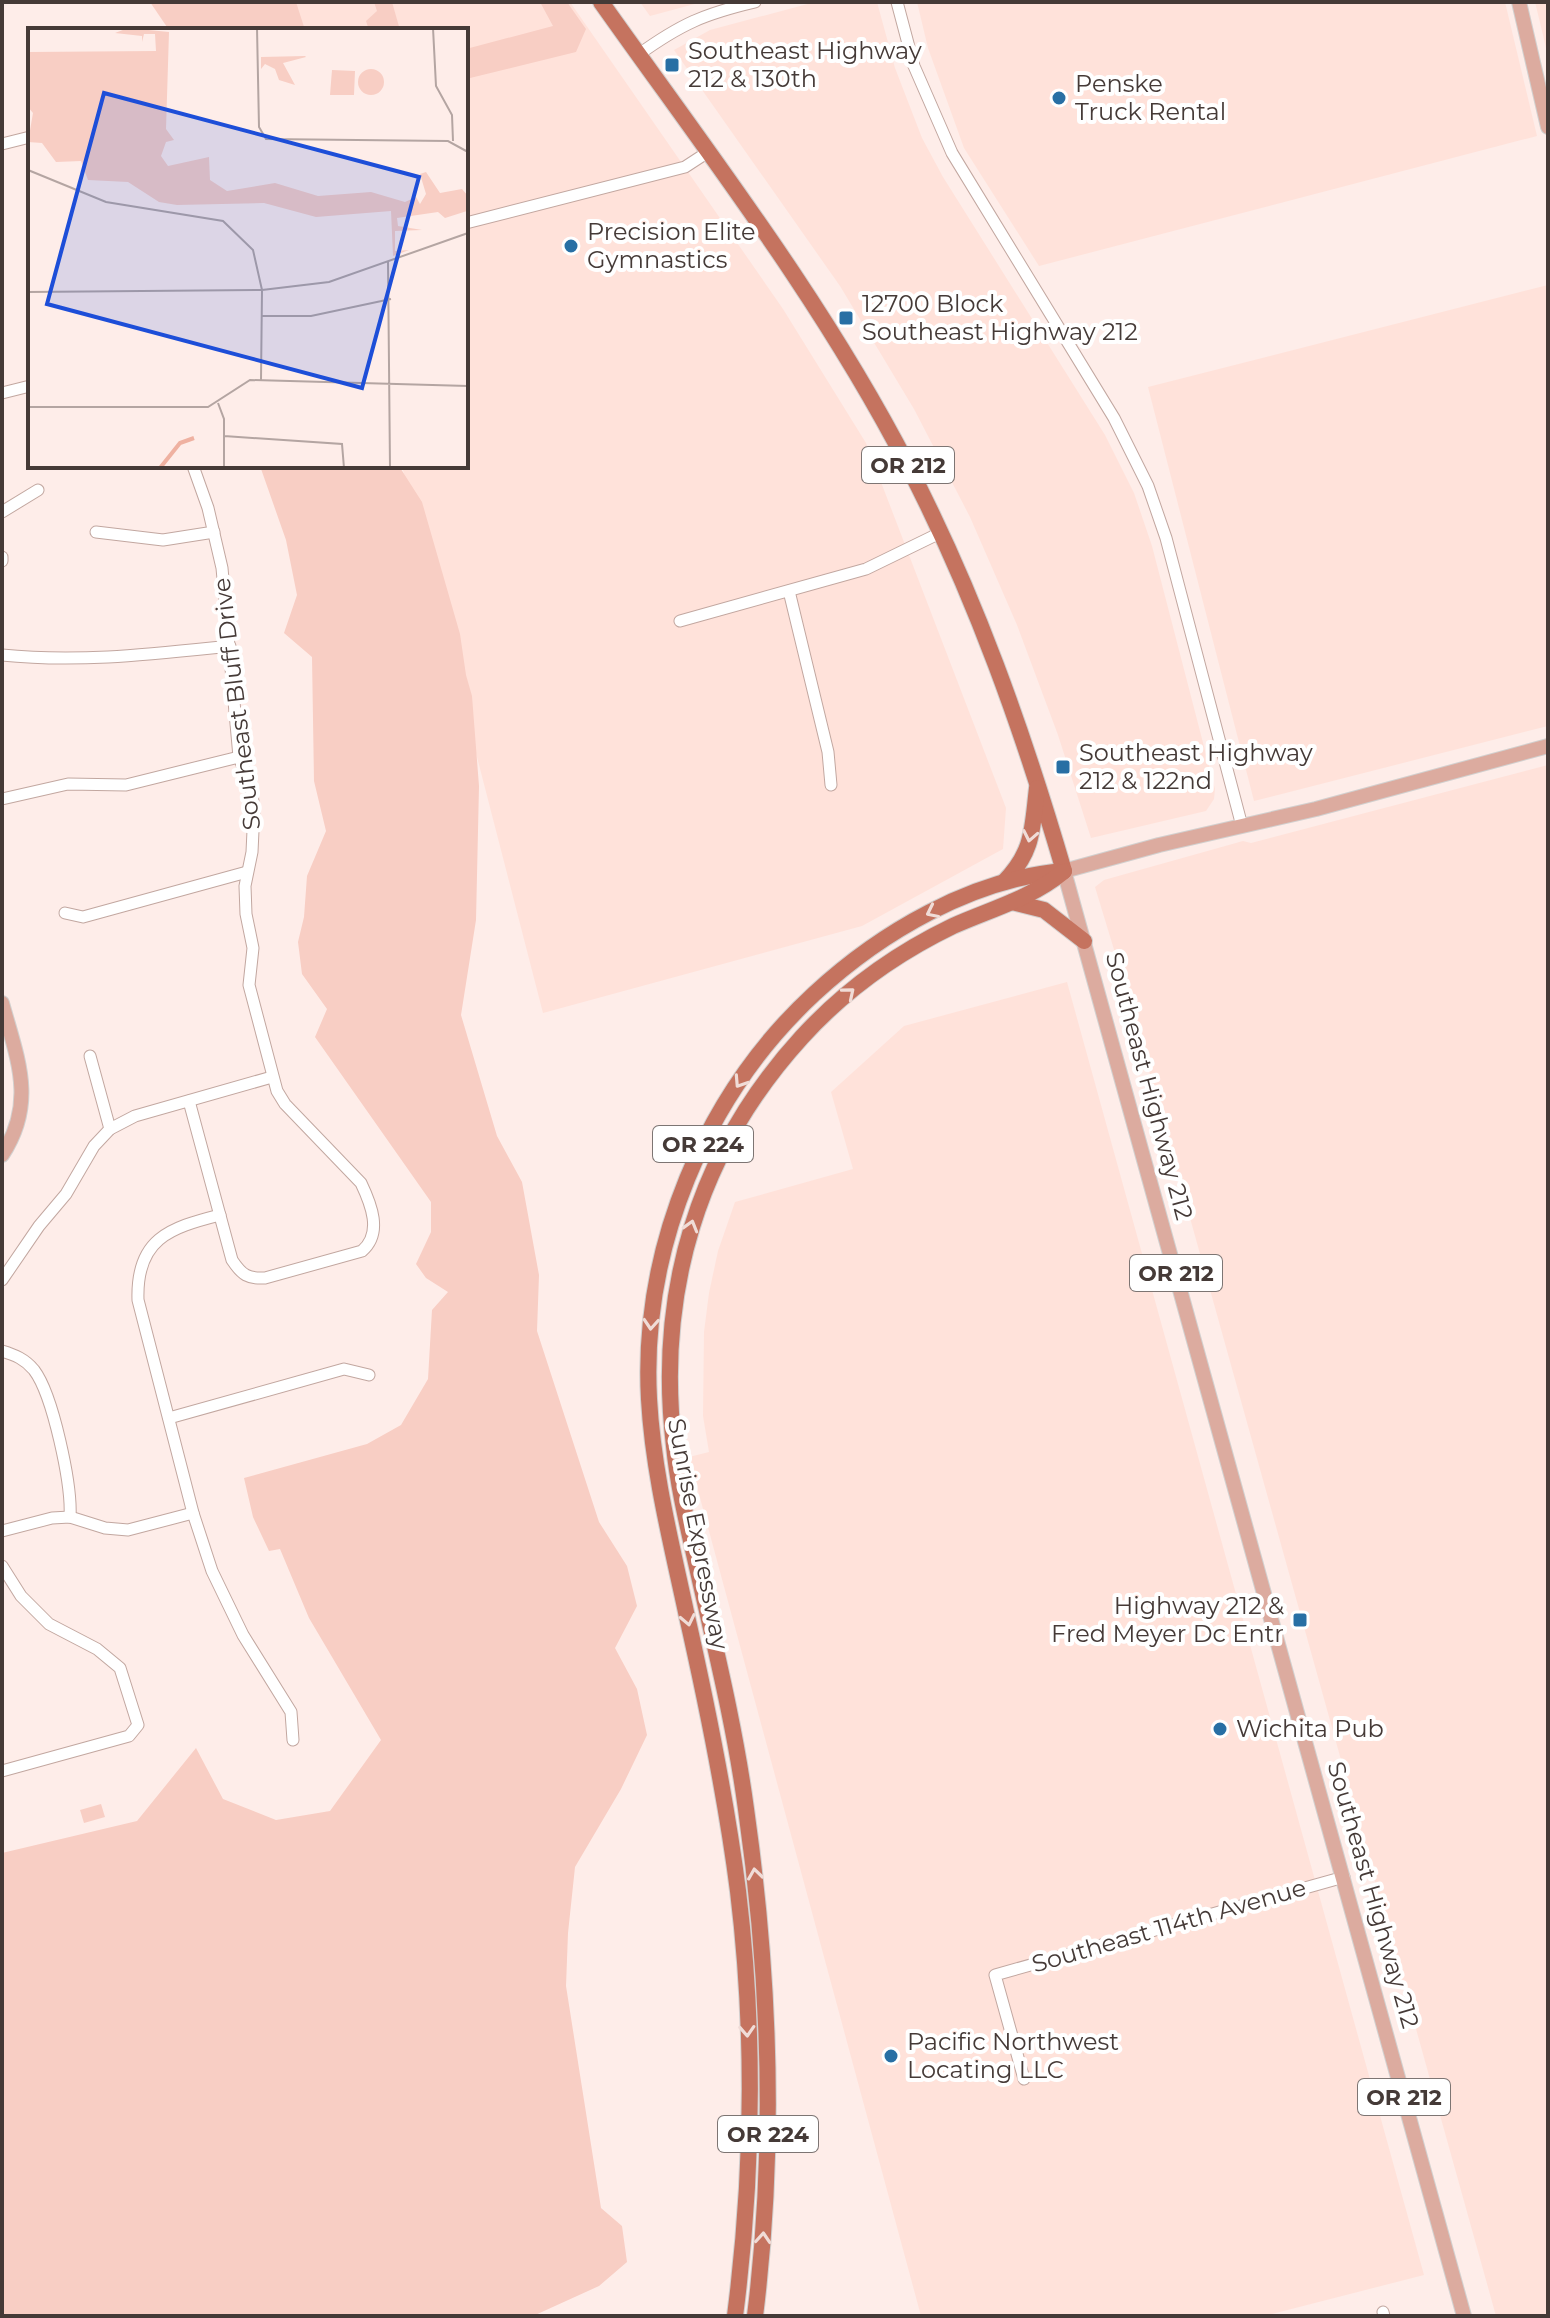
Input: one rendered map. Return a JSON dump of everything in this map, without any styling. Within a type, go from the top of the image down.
[{"type":"highway","name":"Southeast Highway 212","points":[[601,2],[797,278],[884,421],[942,532],[997,662],[1064,871]]},
{"type":"highway","points":[[1004,882],[1024,858],[1030,843],[1037,783]]},
{"type":"highway","name":"Sunrise Expressway","points":[[735,2316],[747,2172],[748,2047],[743,1954],[731,1838],[713,1733],[663,1506],[654,1451],[649,1356],[659,1266],[676,1208],[708,1131],[742,1077],[786,1022],[827,982],[877,944],[928,914],[1004,882],[1064,871]]},
{"type":"highway","name":"Sunrise Expressway","points":[[755,2316],[763,2236],[769,2112],[763,1952],[746,1803],[674,1449],[669,1392],[673,1305],[681,1261],[696,1210],[720,1155],[753,1097],[799,1039],[840,1000],[893,960],[955,926],[1042,889],[1064,871]]},
{"type":"highway","points":[[1012,902],[1044,910],[1084,941]]},
{"type":"main road","points":[[1519,2],[1548,127]]},
{"type":"main road","points":[[1064,871],[1159,845],[1316,809],[1548,746]]},
{"type":"main road","name":"Southeast Highway 212","points":[[1064,871],[1464,2316]]},
{"type":"main road","points":[[2,1003],[21,1075],[23,1099],[19,1122],[3,1153]]},
{"type":"street","points":[[638,55],[671,31],[696,18],[755,2]]},
{"type":"street","points":[[897,2],[917,75],[952,153],[1114,418],[1148,486],[1166,538],[1242,826]]},
{"type":"street","points":[[2,144],[28,138]]},
{"type":"street","points":[[468,222],[685,167],[708,152]]},
{"type":"street","points":[[2,393],[28,386]]},
{"type":"street","name":"Southeast Bluff Drive","points":[[194,468],[222,568],[239,757],[251,787],[254,809],[252,852],[247,872],[246,914],[253,948],[249,985],[272,1077],[285,1104],[361,1183],[374,1222],[373,1237],[362,1251],[265,1278],[251,1279],[241,1274],[232,1260],[220,1215]]},
{"type":"street","points":[[2,512],[38,490]]},
{"type":"street","points":[[96,532],[163,540],[214,532]]},
{"type":"street","points":[[680,621],[866,569],[942,532]]},
{"type":"street","points":[[789,591],[828,752],[831,785]]},
{"type":"street","points":[[2,655],[81,659],[230,646]]},
{"type":"street","points":[[2,799],[68,784],[126,785],[239,757]]},
{"type":"street","points":[[65,913],[83,917],[247,872]]},
{"type":"street","points":[[90,1056],[110,1129]]},
{"type":"street","points":[[2,1280],[39,1226],[66,1194],[94,1146],[110,1129],[135,1116],[272,1077]]},
{"type":"street","points":[[189,1101],[220,1215],[173,1229],[160,1237],[150,1248],[138,1275],[138,1300],[193,1513],[226,1603],[291,1712],[293,1740]]},
{"type":"street","points":[[2,1351],[19,1357],[32,1367],[40,1379],[70,1489],[70,1517]]},
{"type":"street","points":[[169,1418],[344,1369],[369,1375]]},
{"type":"street","points":[[2,1531],[52,1518],[70,1517],[105,1528],[128,1530],[193,1513]]},
{"type":"street","points":[[2,1566],[21,1596],[49,1624],[97,1649],[120,1668],[137,1718],[137,1728],[129,1736],[2,1771]]},
{"type":"street","name":"Southeast 114th Avenue","points":[[1024,2079],[995,1975],[1344,1877]]},
{"type":"shaded area","points":[[150,2],[296,2],[304,28],[168,28]]},
{"type":"shaded area","points":[[285,2],[570,2],[783,309],[866,443],[1006,808],[1003,849],[862,926],[543,1013],[403,468],[468,468],[468,28],[292,28]]},
{"type":"shaded area","points":[[374,2],[392,2],[399,28],[368,28],[366,21],[377,11]]},
{"type":"shaded area","points":[[540,2],[567,2],[586,29],[576,52],[468,79],[468,48],[553,26]]},
{"type":"shaded area","points":[[640,2],[702,2],[650,16]]},
{"type":"shaded area","points":[[815,2],[877,2],[895,68],[922,138],[943,177],[1105,435],[1134,493],[1152,546],[1215,789],[1214,799],[1206,811],[1091,838],[1058,735],[1017,625],[970,517],[914,409],[840,286],[674,50],[710,30]]},
{"type":"shaded area","points":[[917,2],[1505,2],[1537,136],[1039,266],[964,148],[928,48]]},
{"type":"shaded area","points":[[1535,2],[1548,2],[1548,57],[1543,35]]},
{"type":"shaded area","points":[[1548,285],[1548,726],[1254,801],[1148,387]]},
{"type":"shaded area","points":[[261,468],[400,468],[422,502],[460,634],[472,696],[479,786],[476,920],[461,1015],[497,1136],[522,1182],[539,1275],[537,1331],[599,1522],[627,1566],[637,1606],[615,1648],[637,1689],[647,1735],[621,1789],[575,1867],[566,1986],[601,2208],[622,2226],[627,2262],[599,2286],[533,2316],[2,2316],[2,1853],[137,1821],[196,1748],[223,1799],[276,1820],[330,1811],[381,1740],[309,1618],[280,1549],[269,1551],[253,1517],[244,1478],[367,1444],[401,1425],[428,1379],[432,1310],[448,1292],[426,1278],[416,1264],[431,1232],[431,1202],[315,1037],[327,1009],[302,974],[298,942],[304,917],[307,876],[326,831],[314,781],[312,657],[284,633],[297,595],[286,540]]},
{"type":"shaded area","points":[[1548,765],[1548,2316],[1496,2316],[1129,999],[1095,887],[1104,880],[1243,841],[1251,843]]},
{"type":"shaded area","points":[[1067,982],[1424,2275],[1264,2316],[921,2316],[689,1457],[709,1452],[703,1416],[704,1332],[718,1251],[735,1202],[853,1169],[831,1092],[904,1026]]},
{"type":"shaded area","points":[[101,1804],[105,1817],[84,1823],[80,1810]]},
{"type":"place","name":"Southeast Highway 212 & 130th","points":[[672,65]]},
{"type":"place","name":"Penske Truck Rental","points":[[1059,98]]},
{"type":"place","name":"Precision Elite Gymnastics","points":[[571,246]]},
{"type":"place","name":"12700 Block Southeast Highway 212","points":[[846,318]]},
{"type":"place","name":"Southeast Highway 212 & 122nd","points":[[1063,767]]},
{"type":"place","name":"Highway 212 & Fred Meyer Dc Entr","points":[[1300,1620]]},
{"type":"place","name":"Wichita Pub","points":[[1220,1729]]},
{"type":"place","name":"Pacific Northwest Locating LLC","points":[[891,2056]]}]
